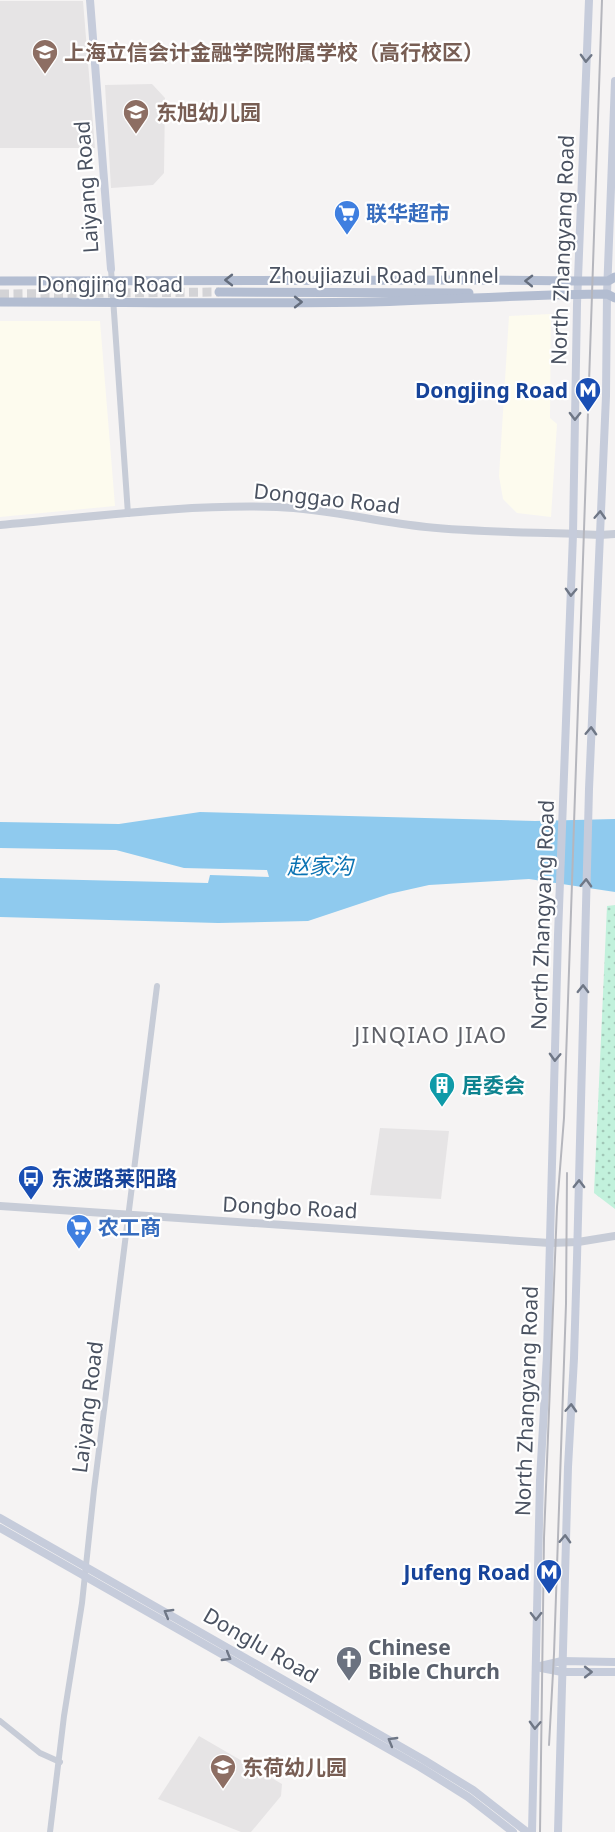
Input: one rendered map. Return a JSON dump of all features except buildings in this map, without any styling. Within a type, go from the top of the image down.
[{"type":"main road","name":"Laiyang Road","points":[[90,0],[111,269]]},
{"type":"main road","name":"North Zhangyang Road","points":[[529,1832],[536,1667],[540,1480],[547,1355],[558,935],[573,534],[577,294],[589,0]]},
{"type":"main road","name":"North Zhangyang Road","points":[[558,1832],[567,1478],[578,1242],[589,789],[612,279],[615,81]]},
{"type":"main road","name":"Dongjing Road","points":[[0,283],[112,280],[578,282],[612,279]]},
{"type":"main road","name":"Zhoujiazui Road Tunnel","points":[[219,292],[548,294]]},
{"type":"main road","name":"Dongjing Road","points":[[0,302],[371,302],[548,294],[611,296]]},
{"type":"main road","name":"Donglu Road","points":[[0,1518],[420,1767],[468,1797],[513,1832]]},
{"type":"main road","name":"Donglu Road","points":[[0,1528],[86,1571],[424,1760],[481,1796],[529,1832]]},
{"type":"main road","points":[[536,1667],[562,1661],[615,1662]]},
{"type":"main road","points":[[536,1667],[562,1672],[615,1672]]},
{"type":"street","name":"Laiyang Road","points":[[111,269],[128,514]]},
{"type":"street","name":"Donggao Road","points":[[0,525],[210,508],[280,507],[454,530],[615,534]]},
{"type":"street","name":"Laiyang Road","points":[[50,1832],[64,1716],[86,1571],[157,986]]},
{"type":"street","name":"Dongbo Road","points":[[0,1206],[550,1243],[578,1242],[615,1236]]},
{"type":"street","points":[[0,1721],[40,1753],[60,1762]]},
{"type":"shaded area","name":"上海立信会计金融学院附属学校（高行校区）","points":[[0,1],[83,1],[95,148],[0,148]]},
{"type":"shaded area","name":"东旭幼儿园","points":[[152,84],[165,98],[164,173],[153,185],[111,188],[105,85]]},
{"type":"shaded area","points":[[551,314],[550,418],[557,424],[551,517],[517,513],[503,499],[499,476],[509,316]]},
{"type":"shaded area","points":[[0,321],[100,321],[115,506],[0,517]]},
{"type":"shaded area","points":[[380,1128],[449,1131],[441,1199],[370,1195]]},
{"type":"shaded area","name":"东荷幼儿园","points":[[199,1736],[282,1784],[281,1796],[251,1832],[241,1832],[158,1799]]},
{"type":"green space","points":[[615,905],[615,1209],[594,1193],[607,906]]},
{"type":"water","name":"赵家沟","points":[[200,812],[535,821],[615,819],[615,892],[529,879],[429,885],[389,894],[308,921],[218,923],[0,917],[0,878],[208,883],[210,875],[269,877],[267,870],[184,868],[116,850],[0,848],[0,822],[119,824]]},
{"type":"tunnel","points":[[0,294],[219,292]]},
{"type":"railway","points":[[540,1832],[544,1538],[557,1207],[564,1118],[602,0]]},
{"type":"railway","points":[[549,1745],[566,1304],[567,1173]]},
{"type":"place","name":"上海立信会计金融学院附属学校（高行校区）","points":[[45,75]]},
{"type":"place","name":"东旭幼儿园","points":[[136,135]]},
{"type":"place","name":"联华超市","points":[[347,236]]},
{"type":"place","name":"Dongjing Road","points":[[588,413]]},
{"type":"place","name":"居委会","points":[[442,1108]]},
{"type":"place","name":"东波路莱阳路","points":[[31,1201]]},
{"type":"place","name":"农工商","points":[[79,1250]]},
{"type":"place","name":"Jufeng Road","points":[[549,1595]]},
{"type":"place","name":"Chinese Bible Church","points":[[349,1682]]},
{"type":"place","name":"东荷幼儿园","points":[[223,1790]]},
{"type":"district","name":"JINQIAO JIAO","points":[[431,1034]]}]
